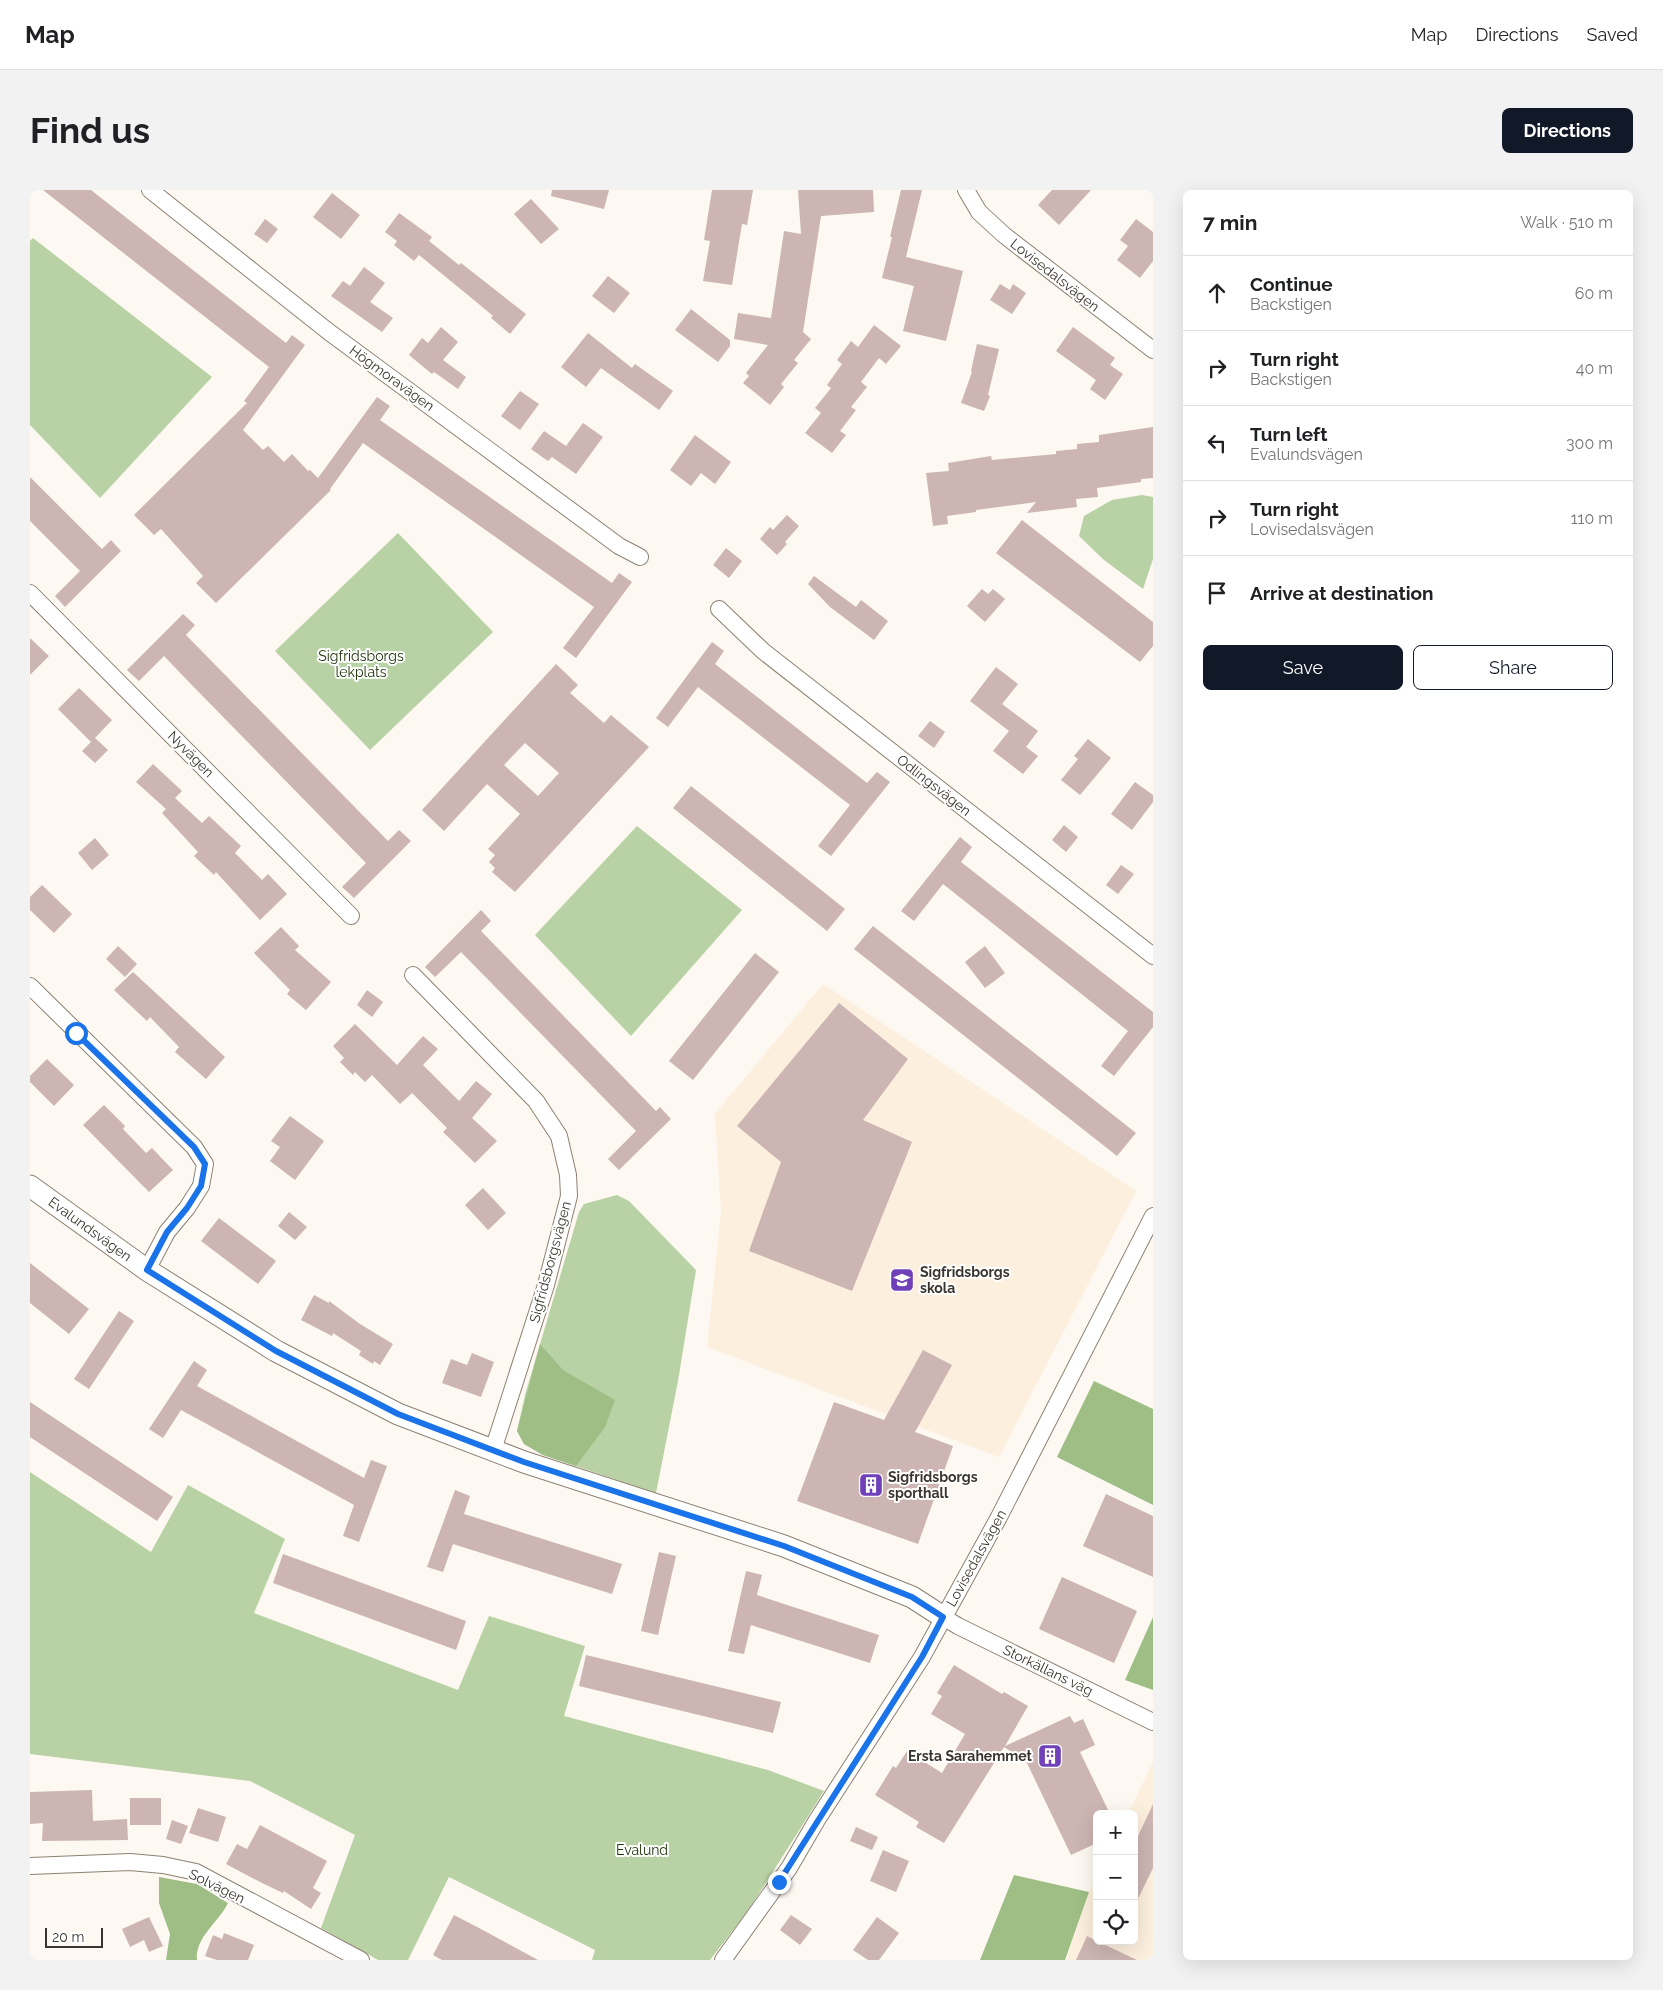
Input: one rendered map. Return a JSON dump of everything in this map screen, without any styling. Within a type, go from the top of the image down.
[{"type":"street","name":"Högmoravägen","points":[[150,190],[329,332],[619,546],[640,557]]},
{"type":"street","name":"Lovisedalsvägen","points":[[966,190],[979,212],[1004,235],[1153,350]]},
{"type":"street","name":"Nyvägen","points":[[30,593],[351,916]]},
{"type":"street","name":"Odlingsvägen","points":[[719,609],[763,651],[1153,956]]},
{"type":"street","name":"Sigfridsborgsvägen","points":[[414,975],[536,1101],[559,1136],[568,1175],[569,1196],[548,1277],[493,1450]]},
{"type":"street","points":[[30,986],[194,1147],[205,1164],[201,1186],[187,1208],[167,1232],[147,1270]]},
{"type":"street","name":"Evalundsvägen","points":[[30,1186],[147,1270],[276,1351],[398,1414],[493,1450],[784,1546],[912,1597],[943,1617]]},
{"type":"street","name":"Lovisedalsvägen","points":[[723,1960],[789,1868],[922,1657],[999,1517],[1153,1216]]},
{"type":"street","name":"Storkällans väg","points":[[943,1617],[1153,1722]]},
{"type":"street","name":"Solvägen","points":[[30,1866],[130,1862],[163,1865],[196,1872],[361,1960]]},
{"type":"shaded area","name":"Sigfridsborgs skola","points":[[823,984],[1136,1191],[999,1457],[707,1347],[721,1213],[715,1114]]},
{"type":"shaded area","points":[[1153,1762],[1153,1960],[1066,1960],[1093,1884],[1093,1945],[1138,1945],[1138,1810],[1130,1810]]},
{"type":"green space","points":[[33,238],[212,377],[100,498],[30,425],[30,241]]},
{"type":"green space","points":[[1142,495],[1153,497],[1153,559],[1143,589],[1104,560],[1079,536],[1084,516],[1112,500]]},
{"type":"green space","name":"Sigfridsborgs lekplats","points":[[398,533],[493,632],[370,750],[275,651]]},
{"type":"green space","points":[[637,826],[742,910],[631,1036],[535,935]]},
{"type":"green space","points":[[617,1195],[629,1201],[696,1270],[678,1381],[656,1493],[543,1455],[524,1444],[517,1431],[525,1395],[579,1212],[584,1204]]},
{"type":"green space","points":[[540,1344],[563,1370],[615,1400],[605,1427],[576,1466],[543,1455],[524,1444],[517,1431]]},
{"type":"green space","points":[[1094,1381],[1153,1409],[1153,1505],[1057,1457]]},
{"type":"green space","name":"Evalund","points":[[30,1472],[151,1552],[188,1485],[285,1539],[254,1613],[458,1690],[489,1616],[585,1646],[564,1716],[768,1770],[824,1791],[748,1911],[710,1960],[592,1960],[595,1950],[449,1877],[408,1960],[378,1960],[321,1928],[355,1835],[250,1781],[30,1754]]},
{"type":"green space","points":[[1153,1617],[1153,1690],[1125,1680]]},
{"type":"green space","points":[[1014,1875],[1089,1892],[1065,1960],[980,1960]]},
{"type":"green space","points":[[159,1877],[197,1884],[228,1903],[200,1944],[197,1960],[166,1960],[170,1934],[159,1903]]},
{"type":"building","points":[[43,190],[91,190],[286,343],[292,335],[305,345],[243,430],[263,450],[268,446],[284,462],[292,454],[308,471],[310,470],[318,478],[377,397],[390,406],[380,420],[612,583],[619,573],[632,582],[576,658],[563,648],[594,607],[363,443],[331,490],[216,603],[196,583],[203,576],[161,529],[154,535],[134,515],[247,403],[244,401],[269,367]]},
{"type":"building","points":[[552,190],[609,190],[604,209],[551,196]]},
{"type":"building","points":[[712,190],[753,190],[747,225],[742,224],[732,285],[703,281],[710,241],[704,240]]},
{"type":"building","points":[[798,190],[873,190],[874,212],[821,216],[803,332],[811,339],[794,360],[798,363],[781,384],[784,387],[770,405],[743,383],[749,376],[746,373],[768,345],[734,339],[738,313],[771,318],[784,231],[801,234]]},
{"type":"building","points":[[901,190],[922,190],[906,257],[963,271],[946,341],[903,331],[914,286],[882,278]]},
{"type":"building","points":[[1052,190],[1091,190],[1059,225],[1038,205]]},
{"type":"building","points":[[332,193],[360,215],[341,239],[313,217]]},
{"type":"building","points":[[531,199],[559,229],[541,244],[514,214]]},
{"type":"building","points":[[399,213],[432,237],[429,241],[459,265],[461,263],[526,314],[510,334],[491,318],[493,316],[419,255],[414,261],[394,245],[397,241],[385,232]]},
{"type":"building","points":[[265,219],[278,229],[267,243],[254,234]]},
{"type":"building","points":[[1136,219],[1153,232],[1153,261],[1140,278],[1117,260],[1128,246],[1120,240]]},
{"type":"building","points":[[364,267],[385,283],[370,302],[393,318],[382,332],[331,296],[343,281],[350,286]]},
{"type":"building","points":[[608,276],[630,293],[614,313],[592,296]]},
{"type":"building","points":[[1000,284],[1010,290],[1013,284],[1026,293],[1012,314],[990,300]]},
{"type":"building","points":[[691,309],[730,340],[730,346],[718,362],[675,330]]},
{"type":"building","points":[[874,325],[901,346],[886,364],[879,358],[861,382],[867,387],[851,407],[856,410],[840,431],[846,435],[832,453],[805,433],[821,413],[815,408],[831,388],[827,385],[842,364],[837,360],[851,341],[858,347]]},
{"type":"building","points":[[441,327],[458,342],[443,360],[466,377],[458,389],[434,372],[432,374],[409,355],[422,338],[428,343]]},
{"type":"building","points":[[1073,327],[1115,358],[1110,365],[1123,374],[1105,400],[1090,389],[1096,380],[1056,351]]},
{"type":"building","points":[[588,333],[632,368],[635,364],[673,391],[659,410],[601,368],[586,387],[561,367]]},
{"type":"building","points":[[977,344],[999,349],[988,395],[990,396],[984,411],[961,403],[972,372]]},
{"type":"building","points":[[520,391],[539,404],[520,430],[501,416]]},
{"type":"building","points":[[583,423],[603,437],[576,474],[552,457],[548,461],[531,449],[544,431],[566,446]]},
{"type":"building","points":[[1153,427],[1153,478],[1141,479],[1141,482],[1097,488],[1098,497],[1076,499],[1077,507],[1027,513],[1036,502],[947,516],[948,524],[933,526],[926,473],[949,471],[948,463],[991,456],[992,460],[1056,454],[1056,451],[1077,449],[1077,444],[1099,442],[1099,435]]},
{"type":"building","points":[[695,435],[731,462],[715,484],[701,473],[691,486],[670,470]]},
{"type":"building","points":[[30,477],[102,549],[111,540],[121,551],[65,607],[55,596],[80,571],[30,521]]},
{"type":"building","points":[[787,515],[799,526],[777,555],[760,539],[770,527],[773,530]]},
{"type":"building","points":[[1022,520],[1153,622],[1153,646],[1140,662],[996,553]]},
{"type":"building","points":[[726,548],[742,561],[729,578],[713,565]]},
{"type":"building","points":[[814,576],[856,607],[861,600],[888,621],[874,640],[830,607],[808,584]]},
{"type":"building","points":[[982,589],[988,594],[993,589],[1005,599],[985,622],[967,606]]},
{"type":"building","points":[[183,614],[195,625],[186,635],[388,841],[399,830],[411,841],[354,898],[342,887],[366,863],[164,656],[139,681],[127,670]]},
{"type":"building","points":[[30,638],[49,656],[30,675]]},
{"type":"building","points":[[712,642],[724,651],[715,664],[867,783],[877,772],[890,782],[831,856],[818,846],[850,805],[698,687],[668,727],[656,718]]},
{"type":"building","points":[[556,664],[578,685],[570,693],[604,723],[611,715],[649,747],[515,892],[492,872],[495,868],[489,862],[495,855],[488,849],[520,814],[487,784],[444,831],[422,810]],"holes":[[[525,743],[559,773],[538,796],[504,765]]]},
{"type":"building","points":[[996,667],[1018,684],[1002,704],[1038,731],[1026,747],[1038,756],[1023,774],[993,751],[1009,731],[970,701]]},
{"type":"building","points":[[79,688],[112,720],[95,738],[108,750],[95,763],[82,751],[91,742],[58,709]]},
{"type":"building","points":[[930,721],[945,732],[934,748],[918,736]]},
{"type":"building","points":[[1088,739],[1111,758],[1080,795],[1061,780],[1078,759],[1074,756]]},
{"type":"building","points":[[153,764],[182,791],[175,798],[202,823],[209,816],[241,846],[235,853],[262,880],[268,874],[287,894],[260,920],[216,872],[214,875],[194,856],[198,852],[162,813],[166,809],[136,782]]},
{"type":"building","points":[[1135,782],[1153,795],[1153,802],[1132,830],[1111,814]]},
{"type":"building","points":[[691,786],[845,909],[827,931],[673,808]]},
{"type":"building","points":[[1064,825],[1078,837],[1066,852],[1052,840]]},
{"type":"building","points":[[960,837],[972,847],[961,862],[1153,1012],[1153,1027],[1114,1076],[1101,1066],[1128,1031],[943,884],[914,921],[901,911]]},
{"type":"building","points":[[95,838],[109,855],[92,870],[78,853]]},
{"type":"building","points":[[1121,865],[1134,874],[1118,894],[1106,885]]},
{"type":"building","points":[[42,885],[72,914],[54,933],[30,910],[30,897]]},
{"type":"building","points":[[481,910],[491,921],[481,931],[656,1111],[660,1107],[671,1119],[619,1170],[608,1159],[636,1131],[461,952],[435,977],[425,967]]},
{"type":"building","points":[[873,926],[1136,1133],[1117,1156],[854,949]]},
{"type":"building","points":[[281,927],[299,946],[295,950],[331,982],[306,1010],[287,994],[290,990],[254,953]]},
{"type":"building","points":[[118,946],[137,964],[125,977],[106,959]]},
{"type":"building","points":[[985,946],[1005,973],[985,988],[965,962]]},
{"type":"building","points":[[755,953],[779,972],[693,1080],[669,1061]]},
{"type":"building","points":[[133,972],[225,1057],[206,1079],[175,1052],[179,1047],[150,1017],[147,1021],[114,990]]},
{"type":"building","points":[[367,990],[383,1002],[372,1017],[357,1005]]},
{"type":"building","points":[[839,1003],[908,1059],[863,1120],[912,1142],[852,1291],[749,1251],[781,1162],[737,1126]]},
{"type":"building","points":[[355,1024],[397,1065],[423,1036],[438,1049],[423,1065],[459,1101],[476,1081],[492,1094],[472,1118],[497,1141],[475,1163],[443,1132],[447,1128],[412,1093],[400,1104],[372,1075],[365,1082],[355,1072],[353,1075],[340,1062],[344,1058],[333,1046]]},
{"type":"building","points":[[47,1059],[74,1085],[54,1106],[30,1082],[30,1076]]},
{"type":"building","points":[[104,1105],[125,1126],[123,1129],[146,1153],[152,1148],[173,1170],[149,1192],[83,1125]]},
{"type":"building","points":[[290,1116],[324,1141],[295,1180],[270,1161],[280,1147],[271,1141]]},
{"type":"building","points":[[483,1188],[506,1213],[488,1230],[465,1205]]},
{"type":"building","points":[[289,1212],[307,1227],[295,1240],[278,1226]]},
{"type":"building","points":[[219,1218],[276,1261],[258,1284],[201,1241]]},
{"type":"building","points":[[30,1263],[89,1309],[69,1334],[30,1303]]},
{"type":"building","points":[[314,1295],[329,1303],[329,1301],[360,1324],[393,1344],[380,1365],[374,1361],[373,1364],[359,1355],[361,1351],[333,1333],[332,1336],[301,1320]]},
{"type":"building","points":[[119,1311],[134,1321],[89,1389],[74,1379]]},
{"type":"building","name":"Sigfridsborgs sporthall","points":[[923,1350],[952,1365],[915,1432],[953,1446],[918,1544],[797,1501],[834,1402],[884,1420]]},
{"type":"building","points":[[472,1353],[494,1362],[481,1397],[442,1383],[451,1359],[467,1365]]},
{"type":"building","points":[[194,1361],[207,1370],[197,1386],[364,1478],[371,1460],[387,1466],[359,1542],[343,1536],[354,1505],[181,1410],[163,1438],[149,1429]]},
{"type":"building","points":[[30,1402],[173,1497],[157,1521],[30,1437]]},
{"type":"building","points":[[455,1490],[470,1496],[464,1514],[622,1564],[612,1594],[453,1544],[443,1572],[427,1567]]},
{"type":"building","points":[[1106,1494],[1153,1516],[1153,1577],[1083,1546]]},
{"type":"building","points":[[659,1552],[676,1556],[658,1635],[641,1631]]},
{"type":"building","points":[[283,1554],[466,1621],[456,1650],[273,1583]]},
{"type":"building","points":[[746,1571],[762,1575],[757,1595],[879,1635],[870,1663],[751,1625],[744,1654],[728,1651]]},
{"type":"building","points":[[1062,1577],[1137,1611],[1114,1663],[1039,1629]]},
{"type":"building","points":[[586,1655],[781,1702],[773,1733],[579,1686]]},
{"type":"building","name":"Ersta Sarahemmet","points":[[954,1665],[1002,1694],[1004,1692],[1028,1706],[1005,1746],[1070,1716],[1074,1723],[1083,1719],[1095,1745],[1080,1752],[1108,1810],[1093,1810],[1093,1845],[1071,1855],[1026,1761],[1004,1747],[944,1843],[916,1827],[919,1822],[875,1795],[893,1766],[896,1768],[907,1751],[942,1773],[965,1734],[931,1714],[942,1696],[937,1693]]},
{"type":"building","points":[[92,1790],[93,1821],[127,1819],[128,1840],[42,1841],[43,1823],[30,1824],[30,1792]]},
{"type":"building","points":[[130,1798],[161,1798],[161,1825],[130,1825]]},
{"type":"building","points":[[1153,1804],[1153,1868],[1138,1899],[1138,1855],[1138,1836]]},
{"type":"building","points":[[198,1808],[226,1817],[218,1842],[189,1833]]},
{"type":"building","points":[[172,1820],[188,1826],[181,1844],[166,1839]]},
{"type":"building","points":[[260,1825],[327,1861],[313,1888],[321,1893],[311,1909],[284,1891],[283,1893],[226,1864],[237,1844],[247,1849]]},
{"type":"building","points":[[856,1827],[878,1837],[872,1850],[850,1841]]},
{"type":"building","points":[[883,1850],[909,1861],[896,1892],[870,1881]]},
{"type":"building","points":[[454,1915],[538,1960],[442,1960],[433,1955]]},
{"type":"building","points":[[791,1915],[812,1929],[800,1945],[780,1930]]},
{"type":"building","points":[[149,1917],[163,1946],[149,1952],[144,1940],[130,1947],[122,1929]]},
{"type":"building","points":[[877,1917],[899,1933],[879,1960],[868,1960],[853,1950]]},
{"type":"building","points":[[224,1933],[254,1945],[248,1960],[217,1960],[205,1956],[213,1935],[222,1939]]},
{"type":"building","points":[[1087,1936],[1093,1939],[1093,1945],[1105,1945],[1137,1960],[1076,1960]]},
{"type":"place","name":"Sigfridsborgs skola","points":[[902,1280]]},
{"type":"place","name":"Sigfridsborgs sporthall","points":[[871,1485]]},
{"type":"place","name":"Ersta Sarahemmet","points":[[1050,1756]]},
{"type":"route","points":[[76,1033],[194,1147],[205,1164],[201,1186],[187,1208],[167,1232],[147,1270],[276,1351],[398,1414],[524,1462],[784,1546],[912,1597],[943,1617],[922,1657],[779,1882]]}]
